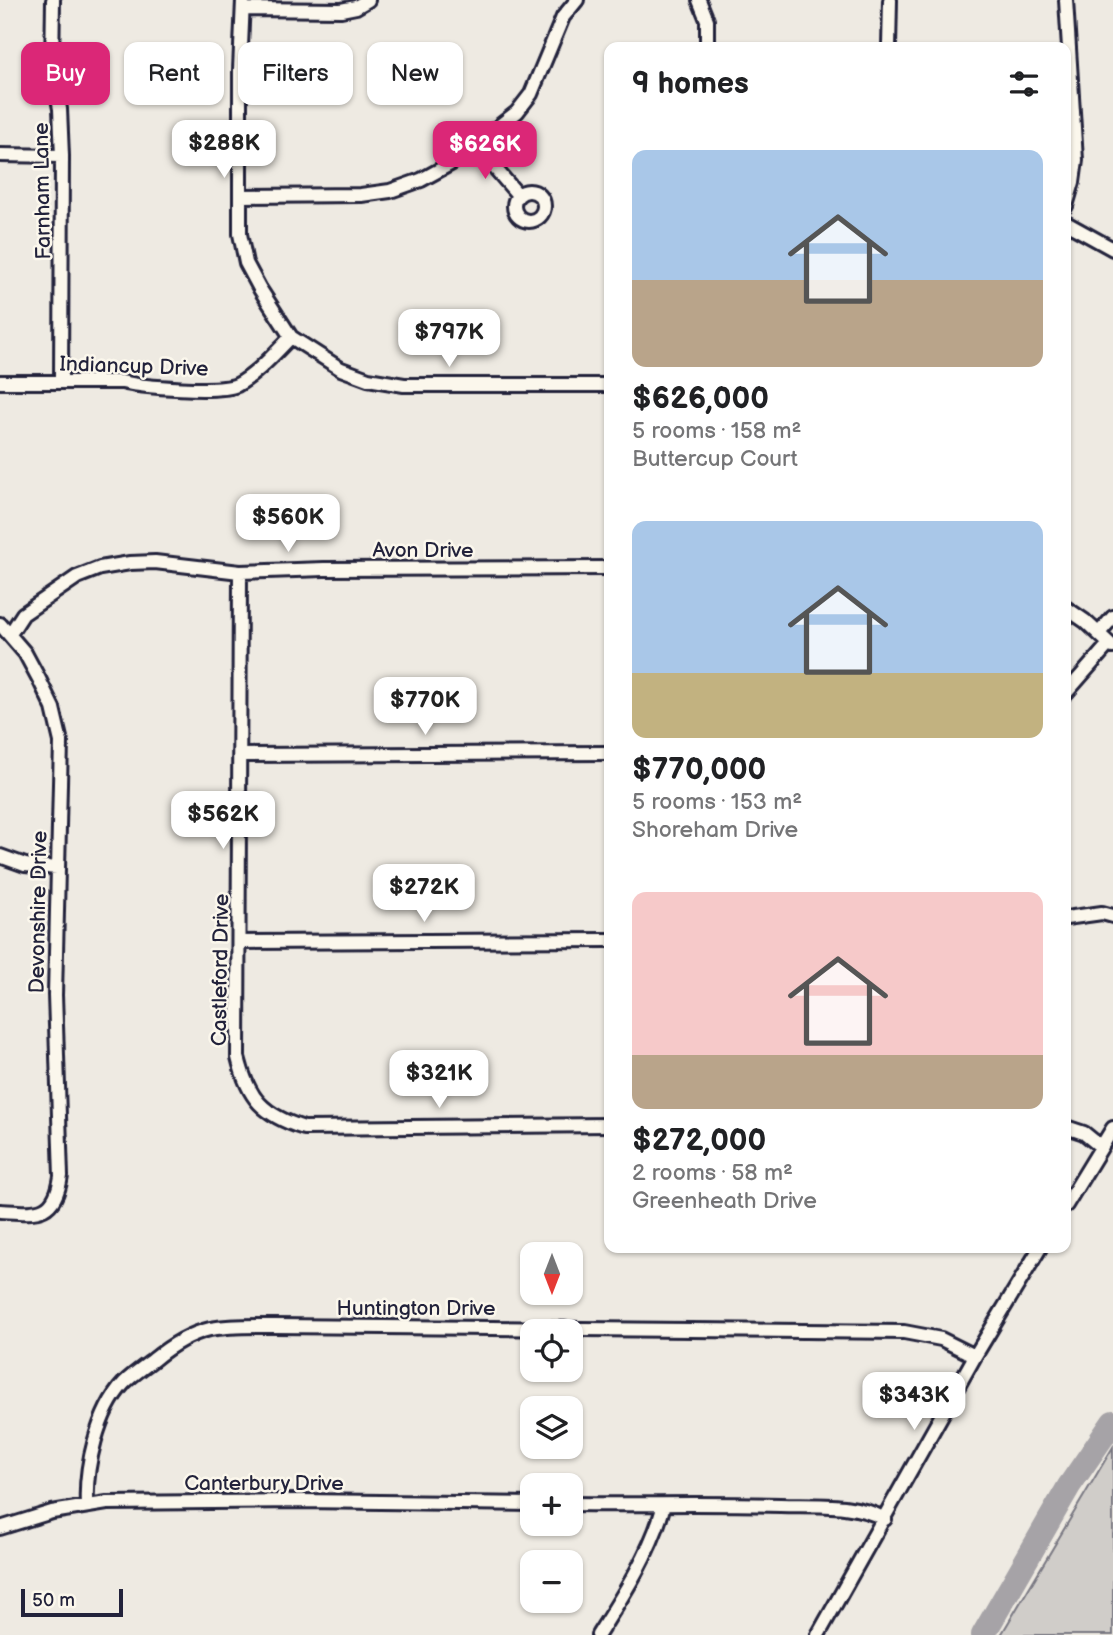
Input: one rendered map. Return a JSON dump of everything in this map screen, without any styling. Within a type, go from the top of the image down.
[{"type":"street","name":"Farnham Lane","points":[[53,0],[52,67],[60,109],[62,156],[61,382]]},
{"type":"street","points":[[368,0],[356,7],[341,10],[243,4],[240,71],[240,234],[246,263],[260,289],[291,337],[341,369],[380,381],[449,386],[604,385]]},
{"type":"street","points":[[240,195],[361,195],[390,191],[421,180],[476,146],[517,112],[531,94],[563,18],[577,0]]},
{"type":"street","points":[[699,0],[707,20],[707,42]]},
{"type":"street","points":[[890,0],[890,42]]},
{"type":"street","points":[[1066,0],[1069,42]]},
{"type":"street","points":[[1071,80],[1076,160],[1071,189]]},
{"type":"street","points":[[476,146],[519,195]]},
{"type":"street","points":[[0,155],[62,156]]},
{"type":"street","points":[[1071,226],[1113,249]]},
{"type":"street","name":"Indiancup Drive","points":[[0,382],[122,382],[140,386],[224,388],[241,382],[291,337]]},
{"type":"street","name":"Avon Drive","points":[[10,634],[23,614],[40,600],[77,577],[100,568],[155,562],[240,572],[604,568]]},
{"type":"street","name":"Castleford Drive","points":[[240,572],[238,1057],[243,1079],[252,1097],[264,1109],[283,1121],[304,1128],[604,1125]]},
{"type":"street","points":[[1071,612],[1111,646],[1071,688]]},
{"type":"street","points":[[1099,633],[1113,617]]},
{"type":"street","name":"Devonshire Drive","points":[[0,624],[25,653],[40,679],[53,708],[61,742],[55,995],[61,1176],[59,1191],[53,1202],[44,1210],[31,1213],[0,1212]]},
{"type":"street","points":[[241,755],[604,753]]},
{"type":"street","points":[[0,856],[25,865],[57,868]]},
{"type":"street","points":[[1071,917],[1102,913],[1113,916]]},
{"type":"street","points":[[240,942],[604,940]]},
{"type":"street","points":[[1071,1196],[1113,1128]]},
{"type":"street","points":[[1071,1129],[1084,1133],[1100,1146]]},
{"type":"street","points":[[818,1635],[975,1356],[1037,1253]]},
{"type":"street","name":"Huntington Drive","points":[[87,1505],[86,1483],[94,1445],[109,1407],[123,1384],[168,1348],[189,1336],[212,1329],[275,1326],[904,1332],[941,1339],[975,1356]]},
{"type":"street","name":"Canterbury Drive","points":[[0,1528],[52,1512],[119,1502],[520,1504]]},
{"type":"street","points":[[583,1504],[738,1504],[857,1508],[885,1519]]},
{"type":"street","points":[[598,1635],[645,1557],[658,1528],[664,1505]]},
{"type":"shaded area","points":[[1113,1447],[1113,1635],[1001,1635],[1110,1452]]},
{"type":"waterway","points":[[983,1635],[1069,1486],[1113,1422]]}]
